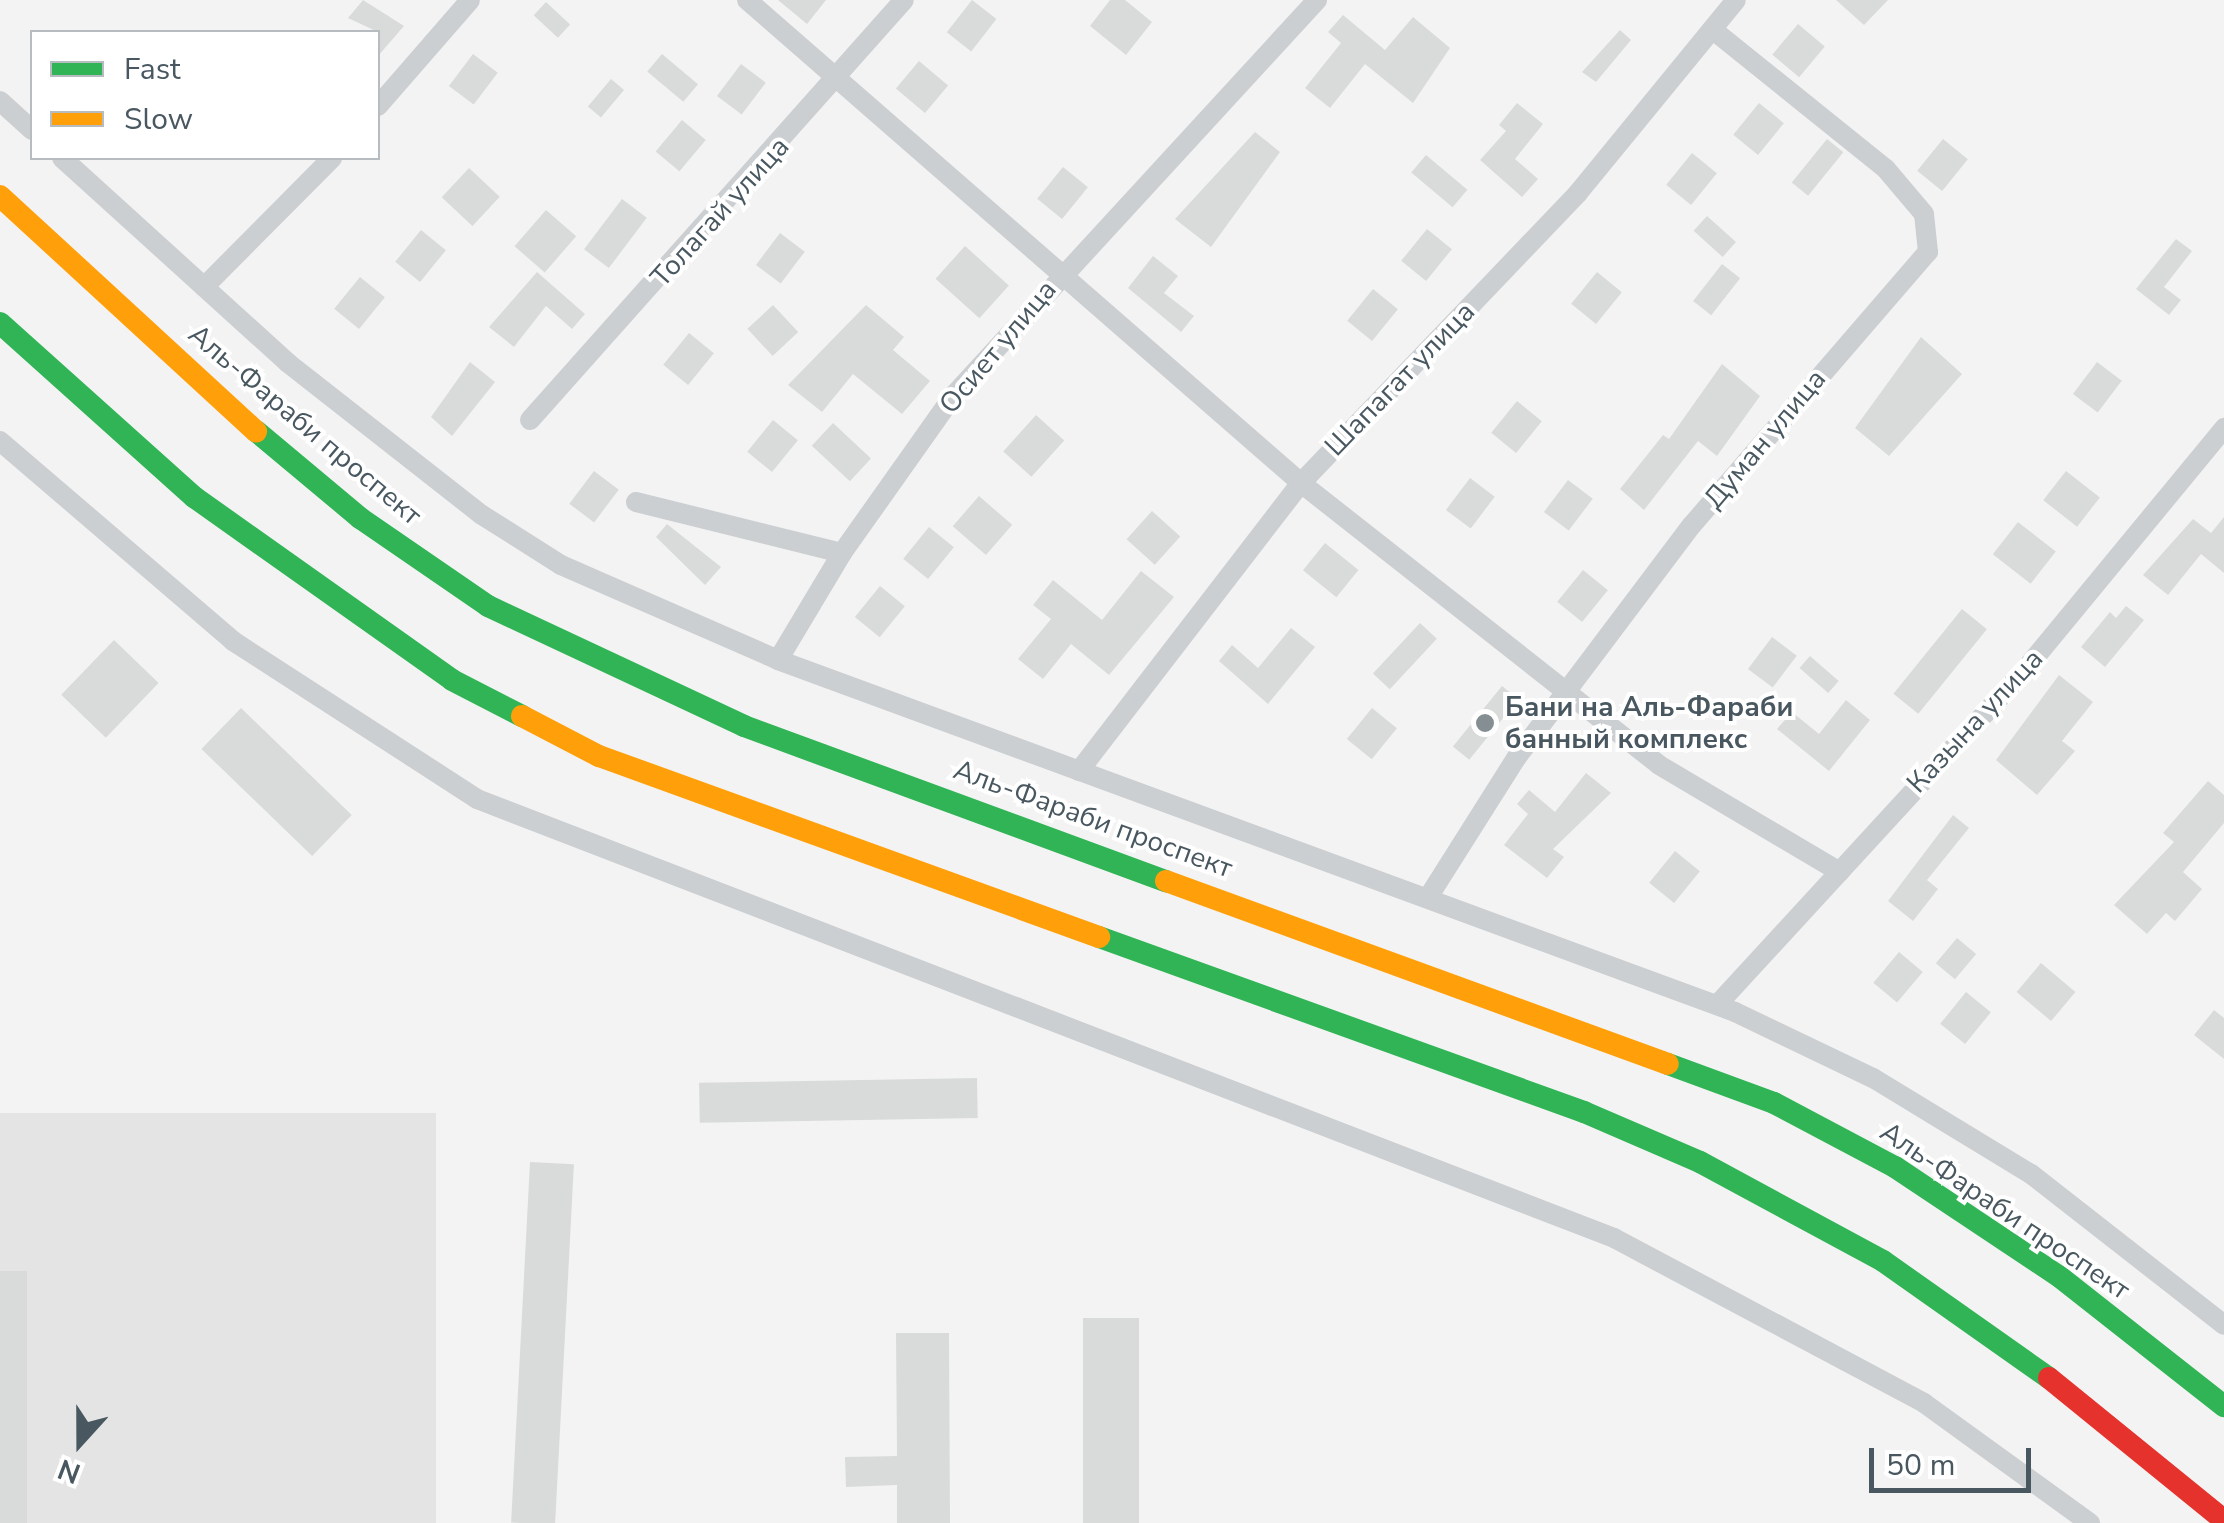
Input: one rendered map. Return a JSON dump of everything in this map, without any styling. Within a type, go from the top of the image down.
[{"type":"street","points":[[380,104],[470,0]]},
{"type":"street","points":[[747,0],[837,83],[1302,483],[1659,765],[1840,872]]},
{"type":"street","name":"Толагай улица","points":[[530,420],[837,83],[904,0]]},
{"type":"street","name":"Осиет улица","points":[[778,660],[842,553],[953,396],[1059,274],[1317,0]]},
{"type":"street","name":"Шапагат улица","points":[[1079,771],[1302,483],[1578,192],[1736,0]]},
{"type":"street","name":"Думан улица","points":[[1430,896],[1517,757],[1692,525],[1928,252],[1924,214],[1886,169],[1712,29]]},
{"type":"street","points":[[0,100],[30,128]]},
{"type":"street","points":[[64,160],[288,363],[482,515],[643,607],[1079,771],[1430,896],[1717,1006],[1873,1078],[2031,1174],[2224,1325]]},
{"type":"street","points":[[204,287],[330,160]]},
{"type":"street","name":"Аль-Фараби проспект","points":[[0,196],[302,469],[488,606],[744,726],[1774,1103],[1895,1168],[2060,1277],[2224,1406]]},
{"type":"street","points":[[0,323],[194,496],[327,598],[452,680],[599,756],[1584,1112],[1700,1162],[1884,1261],[2020,1355],[2224,1520]]},
{"type":"street","name":"Казына улица","points":[[1717,1006],[2019,677],[2224,428]]},
{"type":"street","points":[[0,441],[233,640],[477,799],[1614,1238],[1924,1402],[2090,1523]]},
{"type":"street","points":[[636,502],[842,553]]},
{"type":"shaded area","points":[[0,1113],[436,1113],[436,1523],[0,1523]]},
{"type":"building","points":[[363,0],[404,26],[380,54],[380,30],[348,18]]},
{"type":"building","points":[[778,0],[826,0],[807,24]]},
{"type":"building","points":[[972,0],[996,19],[971,51],[947,32]]},
{"type":"building","points":[[1110,0],[1125,0],[1152,22],[1126,55],[1090,26]]},
{"type":"building","points":[[1836,0],[1888,0],[1864,25]]},
{"type":"building","points":[[546,2],[570,25],[558,38],[534,15]]},
{"type":"building","points":[[1343,15],[1385,50],[1413,17],[1450,48],[1413,103],[1365,64],[1330,108],[1305,88],[1341,43],[1328,32]]},
{"type":"building","points":[[1798,24],[1825,46],[1799,77],[1772,55]]},
{"type":"building","points":[[1620,30],[1631,40],[1596,82],[1582,72]]},
{"type":"building","points":[[473,54],[498,73],[474,105],[449,86]]},
{"type":"building","points":[[662,54],[698,84],[683,102],[647,72]]},
{"type":"building","points":[[919,61],[948,85],[925,113],[896,89]]},
{"type":"building","points":[[741,64],[766,83],[742,115],[717,96]]},
{"type":"building","points":[[611,79],[624,90],[601,118],[588,107]]},
{"type":"building","points":[[1517,103],[1543,124],[1515,159],[1538,179],[1522,197],[1480,160],[1506,131],[1499,125]]},
{"type":"building","points":[[1759,103],[1784,123],[1758,155],[1733,135]]},
{"type":"building","points":[[682,120],[706,140],[679,171],[656,151]]},
{"type":"building","points":[[1255,132],[1280,152],[1211,247],[1175,219]]},
{"type":"building","points":[[1827,139],[1843,152],[1808,196],[1792,183]]},
{"type":"building","points":[[1943,139],[1968,159],[1942,191],[1917,171]]},
{"type":"building","points":[[1692,153],[1717,173],[1691,205],[1666,185]]},
{"type":"building","points":[[1426,155],[1467,190],[1453,207],[1411,173]]},
{"type":"building","points":[[1063,167],[1088,187],[1062,219],[1037,199]]},
{"type":"building","points":[[469,168],[500,197],[472,226],[442,197]]},
{"type":"building","points":[[622,199],[647,218],[609,268],[584,249]]},
{"type":"building","points":[[546,210],[576,236],[545,272],[515,246]]},
{"type":"building","points":[[1707,216],[1736,242],[1723,257],[1694,231]]},
{"type":"building","points":[[1427,229],[1452,249],[1426,281],[1401,261]]},
{"type":"building","points":[[421,230],[446,250],[420,282],[395,262]]},
{"type":"building","points":[[780,233],[805,252],[781,284],[756,265]]},
{"type":"building","points":[[2176,239],[2192,251],[2164,287],[2181,300],[2169,315],[2136,289]]},
{"type":"building","points":[[965,246],[1009,285],[979,318],[936,279]]},
{"type":"building","points":[[1153,256],[1178,276],[1164,293],[1194,316],[1181,332],[1128,288]]},
{"type":"building","points":[[1722,264],[1740,278],[1711,315],[1693,301]]},
{"type":"building","points":[[537,272],[585,314],[572,329],[546,306],[514,347],[489,327]]},
{"type":"building","points":[[1597,272],[1622,292],[1596,324],[1571,304]]},
{"type":"building","points":[[360,277],[385,297],[359,329],[334,309]]},
{"type":"building","points":[[1373,289],[1398,309],[1372,341],[1347,321]]},
{"type":"building","points":[[773,305],[798,332],[773,356],[747,329]]},
{"type":"building","points":[[866,305],[904,337],[893,350],[930,381],[902,414],[853,374],[822,412],[788,385]]},
{"type":"building","points":[[689,333],[714,353],[688,385],[663,365]]},
{"type":"building","points":[[1921,337],[1962,374],[1889,456],[1855,428]]},
{"type":"building","points":[[470,362],[495,382],[452,436],[431,417]]},
{"type":"building","points":[[2097,362],[2122,381],[2098,413],[2073,394]]},
{"type":"building","points":[[1722,364],[1760,396],[1717,456],[1698,441],[1644,510],[1620,489],[1663,435],[1669,439]]},
{"type":"building","points":[[1517,401],[1542,421],[1516,453],[1491,433]]},
{"type":"building","points":[[1036,415],[1064,440],[1031,477],[1003,451]]},
{"type":"building","points":[[773,420],[798,440],[772,472],[747,452]]},
{"type":"building","points":[[833,423],[871,458],[850,481],[812,446]]},
{"type":"building","points":[[594,471],[619,490],[594,522],[569,504]]},
{"type":"building","points":[[2066,471],[2100,497],[2077,527],[2043,500]]},
{"type":"building","points":[[1470,478],[1495,497],[1471,529],[1446,510]]},
{"type":"building","points":[[1568,480],[1593,499],[1569,531],[1544,512]]},
{"type":"building","points":[[979,496],[1012,525],[986,555],[953,526]]},
{"type":"building","points":[[1152,511],[1180,536],[1155,565],[1127,539]]},
{"type":"building","points":[[2224,517],[2224,573],[2201,554],[2168,595],[2143,575],[2193,519],[2211,533]]},
{"type":"building","points":[[2018,522],[2056,552],[2031,584],[1993,554]]},
{"type":"building","points":[[667,524],[721,567],[705,585],[656,537]]},
{"type":"building","points":[[929,527],[954,547],[928,579],[903,559]]},
{"type":"building","points":[[1325,543],[1358,570],[1336,597],[1303,570]]},
{"type":"building","points":[[1583,570],[1608,590],[1582,622],[1557,602]]},
{"type":"building","points":[[1141,571],[1174,597],[1109,675],[1071,644],[1043,679],[1018,659],[1051,619],[1033,605],[1053,580],[1102,620]]},
{"type":"building","points":[[880,586],[905,606],[880,637],[855,617]]},
{"type":"building","points":[[2126,606],[2144,620],[2105,667],[2081,647],[2110,612],[2116,618]]},
{"type":"building","points":[[1962,609],[1987,629],[1918,714],[1893,694]]},
{"type":"building","points":[[1420,623],[1437,639],[1390,689],[1373,673]]},
{"type":"building","points":[[1291,628],[1315,647],[1268,704],[1219,661],[1232,645],[1258,668]]},
{"type":"building","points":[[1772,637],[1797,656],[1773,688],[1748,669]]},
{"type":"building","points":[[114,640],[159,683],[106,738],[61,695]]},
{"type":"building","points":[[1810,656],[1839,681],[1828,693],[1800,668]]},
{"type":"building","points":[[2059,675],[2093,702],[2062,741],[2075,751],[2037,795],[1996,760]]},
{"type":"building","name":"Бани на Аль-Фараби банный комплекс","points":[[1502,686],[1518,699],[1469,760],[1453,747]]},
{"type":"building","points":[[1846,700],[1870,720],[1829,771],[1777,729],[1792,712],[1819,734]]},
{"type":"building","points":[[241,708],[352,815],[312,856],[201,749]]},
{"type":"building","points":[[1372,708],[1397,728],[1372,759],[1347,739]]},
{"type":"building","points":[[1586,773],[1611,793],[1553,849],[1564,857],[1547,878],[1504,845],[1528,814],[1517,804],[1529,790],[1555,812]]},
{"type":"building","points":[[2208,781],[2224,795],[2224,823],[2183,872],[2202,889],[2175,921],[2166,913],[2147,934],[2114,905],[2174,842],[2163,833]]},
{"type":"building","points":[[1953,815],[1969,828],[1927,880],[1938,889],[1913,921],[1888,901]]},
{"type":"building","points":[[1675,851],[1700,871],[1674,903],[1649,883]]},
{"type":"building","points":[[1957,938],[1976,954],[1955,979],[1936,963]]},
{"type":"building","points":[[1899,952],[1923,972],[1897,1003],[1873,983]]},
{"type":"building","points":[[2041,963],[2075,992],[2051,1021],[2017,992]]},
{"type":"building","points":[[1966,992],[1991,1012],[1965,1044],[1940,1024]]},
{"type":"building","points":[[2214,1010],[2224,1018],[2224,1059],[2194,1035]]},
{"type":"building","points":[[977,1078],[978,1118],[700,1123],[699,1083]]},
{"type":"building","points":[[530,1162],[574,1164],[555,1523],[511,1523]]},
{"type":"building","points":[[0,1271],[27,1271],[27,1523],[0,1523]]},
{"type":"building","points":[[1083,1318],[1139,1318],[1139,1523],[1083,1523]]},
{"type":"building","points":[[896,1333],[949,1333],[950,1523],[897,1523],[897,1485],[846,1487],[845,1457],[897,1456]]},
{"type":"traffic: fast","points":[[0,323],[194,497],[452,680],[522,716]]},
{"type":"traffic: fast","points":[[256,431],[360,518],[488,606],[744,726],[1166,881]]},
{"type":"traffic: fast","points":[[1099,937],[1584,1112],[1700,1162],[1883,1261],[2049,1378]]},
{"type":"traffic: fast","points":[[1668,1064],[1774,1103],[1895,1167],[2060,1277],[2224,1406]]},
{"type":"traffic: slow","points":[[0,196],[256,431]]},
{"type":"traffic: slow","points":[[522,716],[599,756],[1099,937]]},
{"type":"traffic: slow","points":[[1166,881],[1668,1064]]},
{"type":"traffic: jam","points":[[2049,1378],[2224,1520]]},
{"type":"place","name":"Бани на Аль-Фараби банный комплекс","points":[[1485,723]]}]
